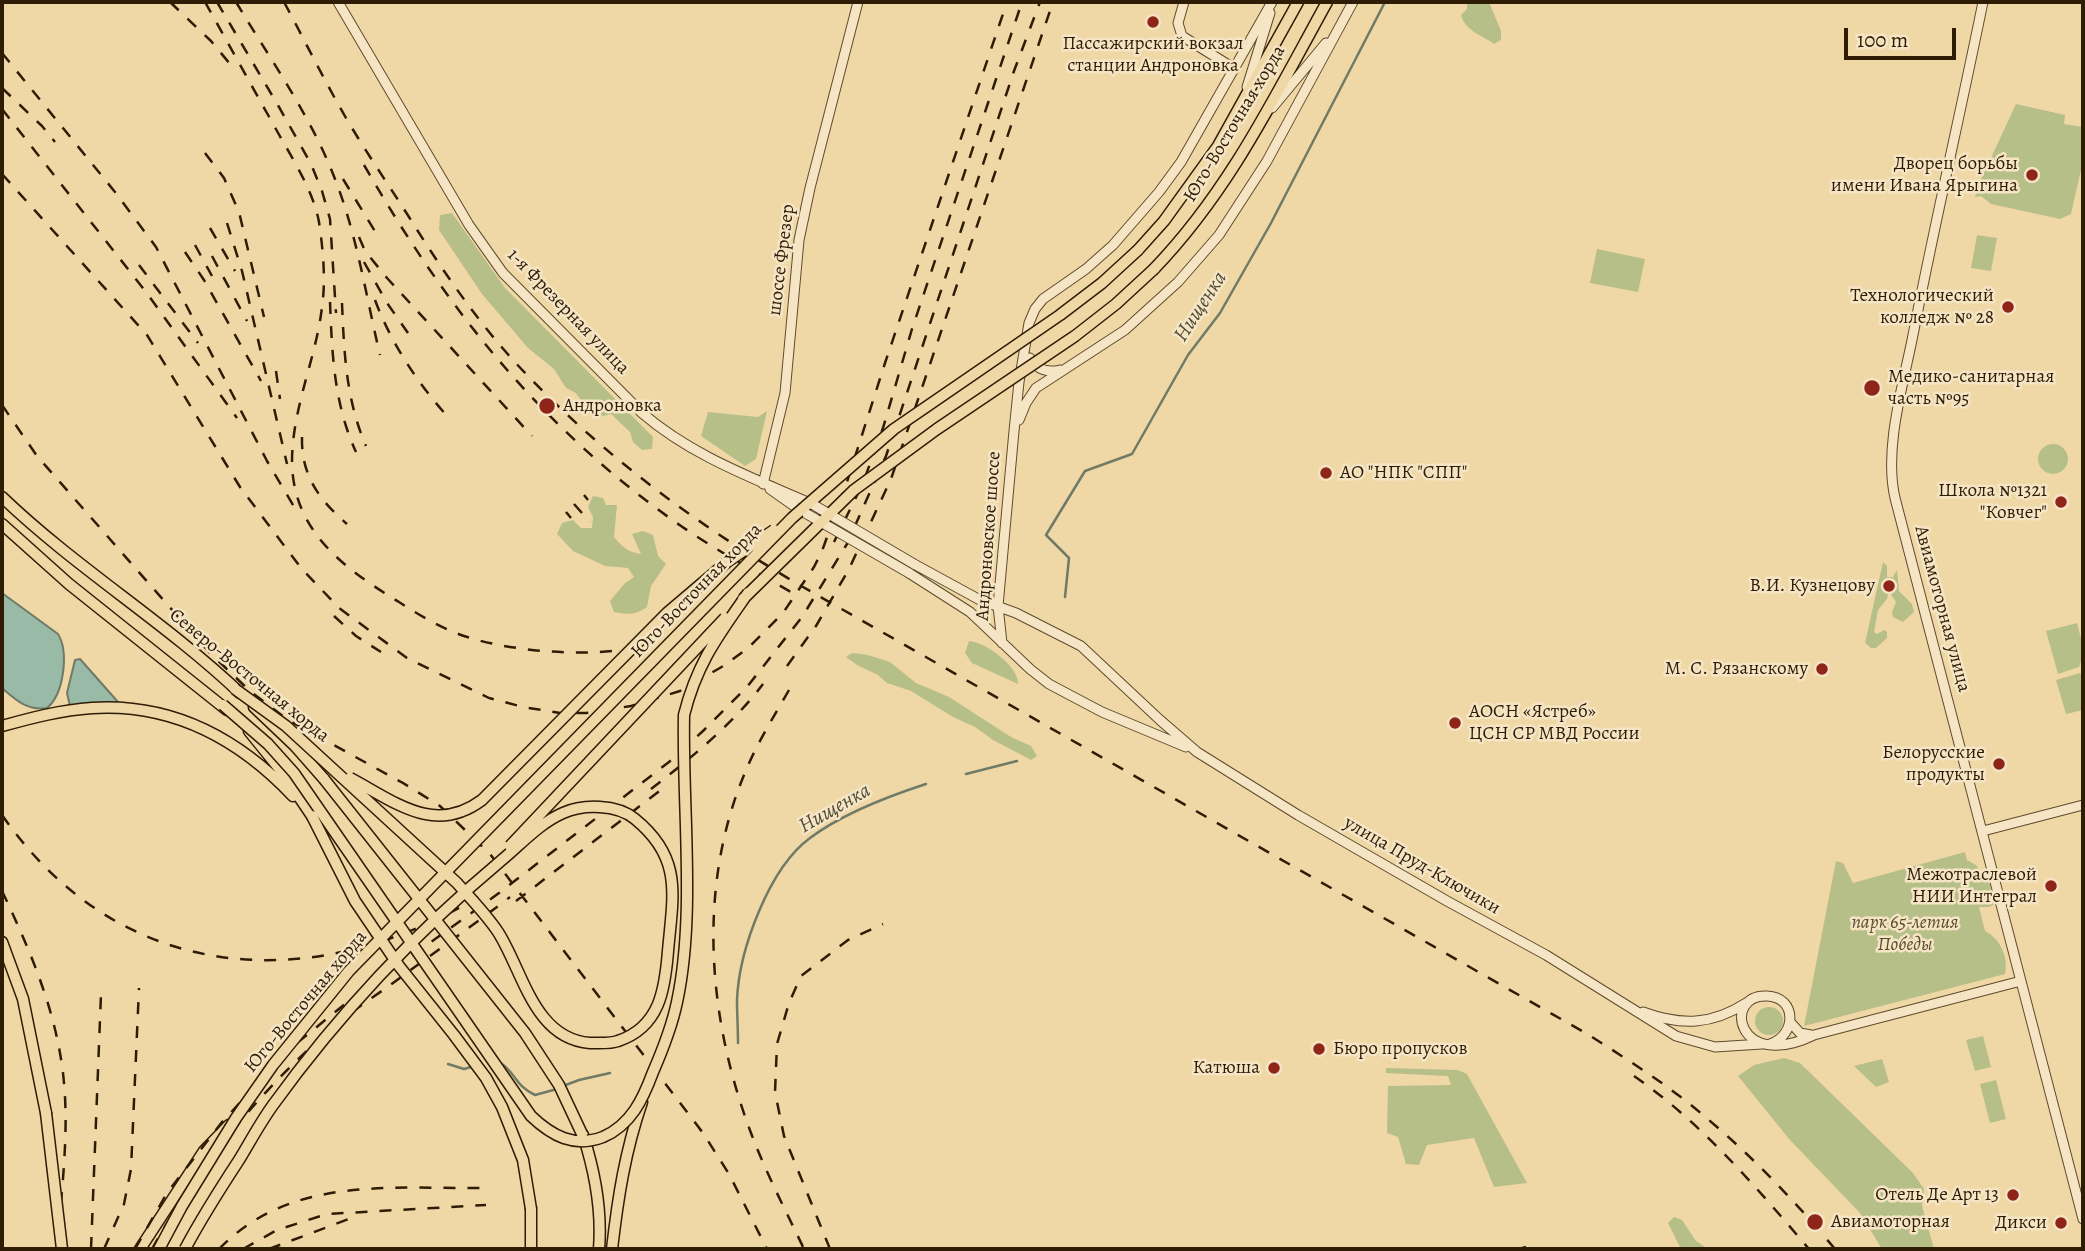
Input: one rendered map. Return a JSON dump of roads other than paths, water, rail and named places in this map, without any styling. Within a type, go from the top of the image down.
[{"type":"main road","name":"Юго-Восточная хорда","points":[[159,1249],[236,1118],[273,1065],[349,971],[792,518],[894,429],[1102,283],[1164,222],[1219,146],[1298,2]]},
{"type":"main road","name":"Юго-Восточная хорда","points":[[484,875],[551,800],[748,593],[854,490],[937,429],[1075,336],[1116,304],[1183,239],[1216,197],[1327,2]]},
{"type":"main road","name":"Северо-Восточная хорда","points":[[2,497],[34,528],[235,689],[286,726],[431,858],[478,905],[499,933],[534,1003],[546,1021],[561,1035],[581,1042],[617,1041],[637,1032],[650,1020],[660,1004],[666,978],[672,909],[672,879],[666,854],[651,831],[630,814],[607,807],[586,807],[565,812],[547,822],[484,875],[406,949],[356,1002],[272,1106],[185,1249]]},
{"type":"main road","points":[[335,770],[418,814],[444,816],[471,808],[667,613],[727,562],[792,518]]},
{"type":"main road","name":"Северо-Восточная хорда","points":[[2,524],[69,584],[223,705],[268,744],[294,773],[531,1116],[547,1131],[563,1139],[581,1141],[599,1138],[616,1131],[629,1119],[643,1099]]},
{"type":"main road","points":[[612,1249],[620,1179],[629,1139],[667,1037],[683,970],[686,917],[684,715],[692,685],[704,659],[748,593]]},
{"type":"main road","points":[[235,689],[295,746],[384,852],[532,1043],[559,1085],[582,1134],[594,1175],[598,1205],[598,1249]]},
{"type":"main road","name":"Северо-Восточная хорда","points":[[223,705],[248,730],[283,773],[312,816],[363,912],[398,966],[486,1078],[502,1107],[523,1160],[531,1209],[531,1249]]},
{"type":"main road","points":[[2,726],[67,710],[93,708],[121,708],[181,719],[208,730],[232,745],[265,770],[312,816]]},
{"type":"main road","points":[[2,942],[33,1038],[46,1113],[62,1249]]},
{"type":"main road","points":[[140,1249],[204,1151],[236,1118]]},
{"type":"street","name":"1-я Фрезерная улица","points":[[338,2],[469,225],[503,273],[656,426],[725,466],[812,504],[914,564]]},
{"type":"street","name":"шоссе Фрезер","points":[[763,484],[785,393],[799,240],[858,2]]},
{"type":"street","points":[[1184,2],[1178,23],[1182,36],[1234,69]]},
{"type":"street","points":[[1241,104],[1273,2]]},
{"type":"street","name":"Андроновское шоссе","points":[[1003,643],[998,606],[1019,382],[1029,323],[1043,299],[1086,269],[1113,245],[1159,192],[1181,162],[1273,2]]},
{"type":"street","points":[[1014,431],[1036,388],[1099,348],[1151,308],[1219,236],[1267,161],[1353,2]]},
{"type":"street","name":"Авиамоторная улица","points":[[1983,2],[1926,264],[1899,408],[1891,478],[2083,1219]]},
{"type":"street","points":[[1258,126],[1339,27]]},
{"type":"street","points":[[1026,343],[1030,357],[1037,367],[1050,371],[1065,369]]},
{"type":"street","name":"1-я Фрезерная улица","points":[[763,484],[807,514],[909,573]]},
{"type":"street","name":"улица Пруд-Ключики","points":[[914,564],[959,589],[1056,631],[1081,646],[1197,752]]},
{"type":"street","name":"улица Пруд-Ключики","points":[[909,573],[970,612],[1030,669],[1070,696],[1197,752],[1298,815],[1546,956],[1676,1036],[1727,1047],[1799,1041],[1811,1035],[2021,981]]},
{"type":"street","points":[[1983,831],[2083,805]]},
{"type":"street","points":[[1790,1021],[1784,1036],[1766,1044],[1748,1037],[1741,1021],[1742,1013],[1752,1000],[1768,995],[1776,997],[1787,1008],[1790,1021],[1800,1033],[1811,1035]]},
{"type":"street","name":"улица Пруд-Ключики","points":[[1632,1008],[1672,1021],[1706,1021],[1734,1011],[1752,1000]]},
{"type":"waterway","name":"Нищенка","points":[[1065,597],[1069,558],[1046,535],[1085,471],[1132,454],[1188,355],[1220,313],[1271,223],[1385,2]]},
{"type":"waterway","name":"Нищенка","points":[[966,774],[1017,761]]},
{"type":"waterway","name":"Нищенка","points":[[738,1043],[737,1000],[743,958],[769,889],[782,869],[810,838],[836,821],[881,800],[926,784]]},
{"type":"waterway","name":"Нищенка","points":[[499,1062],[523,1087],[535,1095],[557,1089]]},
{"type":"waterway","name":"Нищенка","points":[[448,1064],[464,1069],[471,1067]]},
{"type":"waterway","name":"Нищенка","points":[[563,1086],[610,1073]]},
{"type":"railway","points":[[170,2],[211,41],[235,70]]},
{"type":"railway","points":[[205,2],[302,175],[319,222],[324,264],[323,297],[315,346],[296,422],[292,462],[295,487],[312,528],[326,546],[360,576],[414,612],[455,633],[501,645],[542,651],[621,650]]},
{"type":"railway","points":[[217,2],[311,164],[322,191],[330,219],[336,313]]},
{"type":"railway","points":[[236,2],[302,110],[335,179],[355,244],[380,355]]},
{"type":"railway","points":[[284,2],[354,131],[464,300],[495,340],[529,377],[622,463],[689,514],[796,583],[1589,1035],[1648,1073],[1721,1130],[1772,1179],[1835,1249]]},
{"type":"railway","points":[[2,174],[147,335],[240,487],[301,568],[339,608],[407,658],[489,698],[560,713],[586,713],[631,706],[680,691],[748,648],[783,613],[814,567],[846,485],[1007,2]]},
{"type":"railway","points":[[834,542],[863,483],[883,428],[912,329],[1022,2]]},
{"type":"railway","points":[[135,1249],[167,1193],[222,1122],[292,1047],[345,1004],[499,893],[669,762],[747,687],[802,617],[847,544],[886,456],[1014,71],[1040,2]]},
{"type":"railway","points":[[787,666],[816,626],[849,569],[891,479],[1053,2]]},
{"type":"railway","points":[[2,53],[156,247],[267,461],[296,510]]},
{"type":"railway","points":[[2,88],[55,142]]},
{"type":"railway","points":[[2,109],[146,292],[237,418]]},
{"type":"railway","points":[[205,153],[224,178],[239,212],[264,317]]},
{"type":"railway","points":[[364,165],[429,269],[502,364],[542,408],[631,489],[681,526],[791,592]]},
{"type":"railway","points":[[343,179],[376,233]]},
{"type":"railway","points":[[227,223],[242,271],[287,464]]},
{"type":"railway","points":[[210,228],[235,271]]},
{"type":"railway","points":[[359,237],[365,251],[387,278],[532,436]]},
{"type":"railway","points":[[195,245],[212,276]]},
{"type":"railway","points":[[185,252],[204,280],[261,381]]},
{"type":"railway","points":[[212,256],[247,321]]},
{"type":"railway","points":[[364,262],[408,333]]},
{"type":"railway","points":[[139,265],[198,343]]},
{"type":"railway","points":[[375,300],[406,361],[447,416]]},
{"type":"railway","points":[[330,302],[333,360],[339,397],[356,452]]},
{"type":"railway","points":[[342,303],[350,393],[366,446]]},
{"type":"railway","points":[[276,371],[280,399]]},
{"type":"railway","points":[[2,405],[37,456],[209,652],[251,692],[288,720],[440,806],[490,854],[703,1133],[729,1174],[767,1249]]},
{"type":"railway","points":[[302,437],[302,451],[308,475],[320,496],[347,524]]},
{"type":"railway","points":[[584,495],[588,500]]},
{"type":"railway","points":[[574,504],[590,522]]},
{"type":"railway","points":[[566,512],[571,518]]},
{"type":"railway","points":[[334,616],[356,636],[381,652]]},
{"type":"railway","points":[[651,789],[725,727],[763,684]]},
{"type":"railway","points":[[789,690],[749,764],[729,818],[719,863],[714,908],[714,954],[717,1000],[736,1090],[763,1163],[804,1249]]},
{"type":"railway","points":[[516,901],[666,786]]},
{"type":"railway","points":[[2,815],[49,871],[102,913],[159,941],[220,957],[284,960],[349,950],[414,929],[478,897]]},
{"type":"railway","points":[[2,891],[42,984],[61,1058],[66,1125],[57,1249]]},
{"type":"railway","points":[[152,1249],[212,1157],[234,1128],[283,1074],[344,1018],[510,897]]},
{"type":"railway","points":[[830,1249],[784,1136],[775,1092],[777,1044],[789,1003],[801,976],[848,940],[883,924]]},
{"type":"railway","points":[[104,1249],[124,1204],[131,1169],[139,988]]},
{"type":"railway","points":[[91,1249],[101,994]]},
{"type":"railway","points":[[1634,1076],[1659,1094],[1705,1135],[1748,1179],[1809,1249]]},
{"type":"railway","points":[[219,1249],[247,1225],[278,1208],[310,1197],[379,1188],[486,1188]]},
{"type":"railway","points":[[243,1249],[277,1230],[327,1214],[486,1205]]},
{"type":"railway","points":[[269,1249],[354,1217]]},
{"type":"railway","points":[[1519,1249],[1526,1247]]},
{"type":"place","name":"Пассажирский вокзал станции Андроновка","points":[[1153,22]]},
{"type":"place","name":"Дворец борьбы имени Ивана Ярыгина","points":[[2032,175]]},
{"type":"place","name":"Технологический колледж № 28","points":[[2008,307]]},
{"type":"place","name":"Медико-санитарная часть №95","points":[[1872,388]]},
{"type":"place","name":"Андроновка","points":[[547,406]]},
{"type":"place","name":"АО \"НПК \"СПП\"","points":[[1326,473]]},
{"type":"place","name":"Школа №1321 \"Ковчег\"","points":[[2061,502]]},
{"type":"place","name":"В.И. Кузнецову","points":[[1889,586]]},
{"type":"place","name":"М. С. Рязанскому","points":[[1822,669]]},
{"type":"place","name":"АОСН «Ястреб» ЦСН СР МВД России","points":[[1455,723]]},
{"type":"place","name":"Белорусские продукты","points":[[1999,764]]},
{"type":"place","name":"Межотраслевой НИИ Интеграл","points":[[2051,886]]},
{"type":"place","name":"Бюро пропусков","points":[[1319,1049]]},
{"type":"place","name":"Катюша","points":[[1274,1068]]},
{"type":"place","name":"Отель Де Арт 13","points":[[2013,1195]]},
{"type":"place","name":"Авиамоторная","points":[[1815,1222]]},
{"type":"place","name":"Дикси","points":[[2061,1223]]},
{"type":"park label","name":"парк 65-летия Победы","points":[[1905,934]]}]
